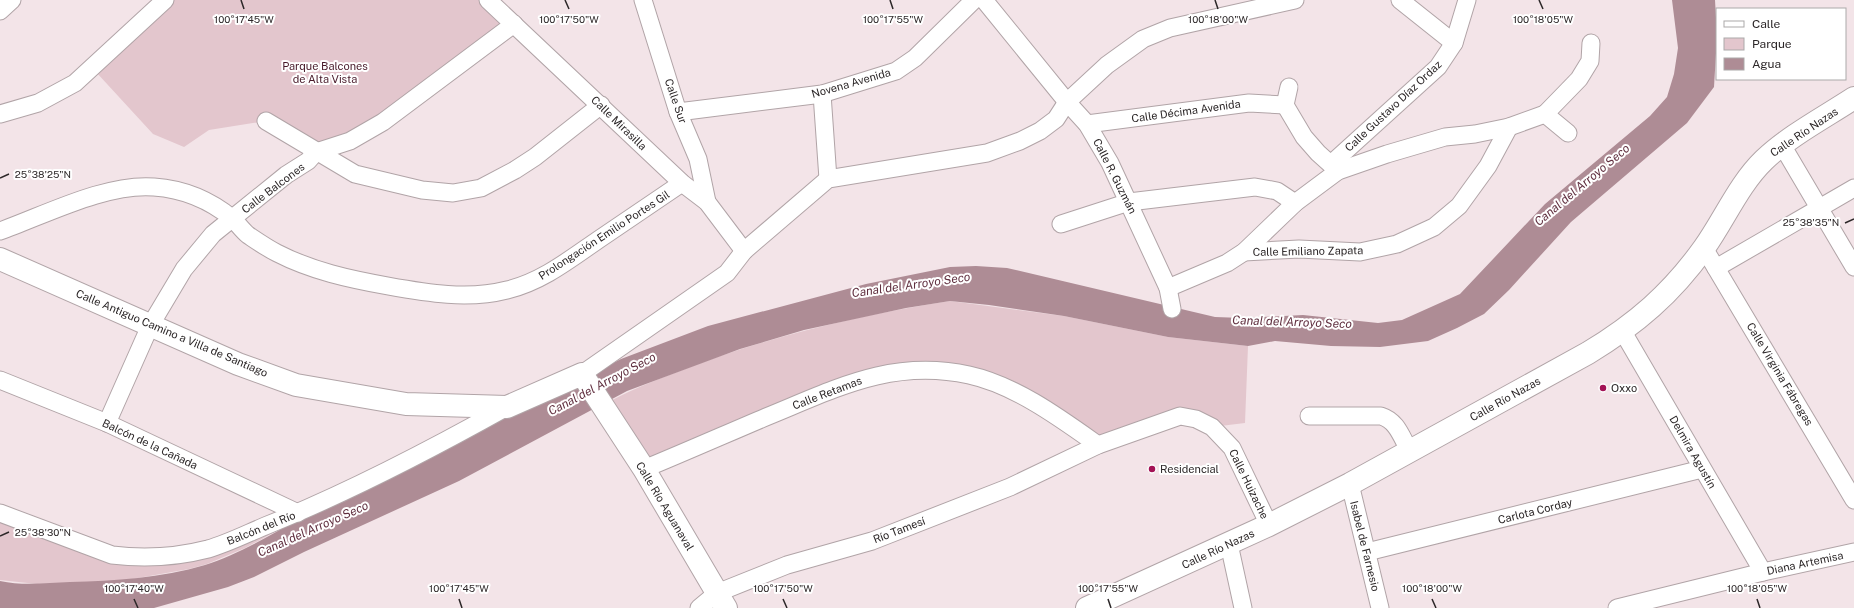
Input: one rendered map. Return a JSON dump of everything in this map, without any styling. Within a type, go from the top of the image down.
[{"type":"street","points":[[0,11],[12,0]]},
{"type":"street","points":[[0,114],[38,103],[75,83],[165,0]]},
{"type":"street","name":"Calle Mirasilla","points":[[488,0],[682,183],[708,202],[744,251]]},
{"type":"street","name":"Calle Sur","points":[[643,0],[678,112],[698,159],[708,202]]},
{"type":"street","name":"Novena Avenida","points":[[678,112],[822,94],[896,71],[915,58],[974,0]]},
{"type":"street","name":"Calle R. Guzmán","points":[[984,0],[1067,102],[1087,124],[1110,163],[1129,202],[1168,288],[1172,309]]},
{"type":"street","points":[[583,376],[727,273],[744,251],[828,179],[987,153],[1020,141],[1040,131],[1056,119],[1067,102],[1106,65],[1143,39],[1170,28],[1295,0]]},
{"type":"street","points":[[1400,0],[1454,43]]},
{"type":"street","name":"Calle Gustavo Díaz Ordaz","points":[[1335,167],[1438,67],[1454,43],[1467,0]]},
{"type":"street","name":"Calle Balcones","points":[[107,423],[150,326],[184,269],[213,234],[286,175],[308,161],[316,152],[341,145],[383,122],[514,24]]},
{"type":"street","points":[[1168,288],[1227,263],[1244,252],[1335,167],[1387,154],[1444,137],[1474,134],[1508,127],[1545,114],[1579,79],[1590,61],[1591,43]]},
{"type":"street","points":[[1288,87],[1285,105],[1304,137],[1335,167]]},
{"type":"street","points":[[822,94],[828,179]]},
{"type":"street","name":"Calle Río Nazas","points":[[1086,608],[1229,544],[1350,484],[1409,450],[1477,415],[1623,332],[1669,292],[1704,248],[1746,183],[1763,160],[1782,145],[1854,98]]},
{"type":"street","name":"Calle Décima Avenida","points":[[1087,124],[1249,103],[1285,105]]},
{"type":"street","points":[[266,121],[355,174],[422,190],[453,193],[482,188],[515,170],[535,157],[601,105]]},
{"type":"street","points":[[1545,114],[1568,133]]},
{"type":"street","name":"Calle Emiliano Zapata","points":[[1244,252],[1299,249],[1360,252],[1398,244],[1434,227],[1459,206],[1488,166],[1508,127]]},
{"type":"street","points":[[1782,145],[1854,266]]},
{"type":"street","name":"Prolongación Emilio Portes Gil","points":[[0,231],[92,197],[118,190],[152,187],[174,189],[194,195],[212,204],[233,219],[247,234],[275,252],[306,267],[356,280],[432,294],[481,295],[507,290],[551,272],[682,183]]},
{"type":"street","points":[[1061,224],[1129,202],[1255,187],[1276,191],[1295,203]]},
{"type":"street","points":[[1716,268],[1854,188]]},
{"type":"street","name":"Calle Virginia Fábregas","points":[[1704,248],[1854,500]]},
{"type":"street","name":"Calle Antiguo Camino a Villa de Santiago","points":[[0,259],[238,364],[296,384],[406,404],[507,406],[583,376]]},
{"type":"street","name":"Delmira Agustín","points":[[1623,332],[1763,572]]},
{"type":"street","name":"Calle Retamas","points":[[644,469],[849,382],[888,373],[919,370],[969,375],[1005,387],[1058,416],[1098,445]]},
{"type":"street","name":"Calle Río Aguanaval","points":[[583,376],[644,469],[721,600]]},
{"type":"street","name":"Balcón de la Cañada","points":[[0,380],[107,423],[298,513]]},
{"type":"street","name":"Balcón del Río","points":[[0,513],[94,550],[129,558],[174,556],[209,549],[298,513],[348,490],[456,435],[507,406]]},
{"type":"street","name":"Calle Huizache","points":[[1098,445],[1180,416],[1202,422],[1212,427],[1232,448],[1269,525]]},
{"type":"street","points":[[1309,416],[1385,417],[1394,423],[1409,450]]},
{"type":"street","name":"Río Tamesí","points":[[699,608],[721,600],[787,565],[872,541],[911,526],[1010,487],[1098,445]]},
{"type":"street","name":"Carlota Corday","points":[[1367,552],[1702,469]]},
{"type":"street","name":"Isabel de Farnesio","points":[[1350,484],[1380,608]]},
{"type":"street","points":[[1229,544],[1243,608]]},
{"type":"street","name":"Diana Artemisa","points":[[1617,608],[1763,572],[1854,552]]},
{"type":"green space","name":"Parque Balcones de Alta Vista","points":[[173,0],[489,0],[514,24],[383,122],[316,152],[266,121],[209,130],[184,147],[153,134],[96,72]]},
{"type":"green space","points":[[950,301],[1064,316],[1168,337],[1248,346],[1245,423],[1212,427],[1196,419],[1098,445],[969,375],[887,373],[644,469],[603,405],[650,382],[713,359],[779,338],[847,320]]},
{"type":"green space","points":[[0,513],[94,550],[151,557],[295,521],[245,548],[207,564],[189,569],[121,581],[37,584],[0,580]]},
{"type":"water","name":"Canal del Arroyo Seco","points":[[1672,0],[1715,0],[1716,53],[1714,87],[1687,123],[1571,222],[1509,290],[1484,314],[1428,341],[1380,347],[1331,346],[1275,341],[1248,346],[1168,337],[1064,316],[989,305],[950,301],[906,308],[804,330],[740,349],[627,391],[459,481],[304,552],[254,577],[228,587],[154,608],[0,608],[0,581],[8,583],[35,584],[121,580],[172,573],[205,565],[228,557],[295,521],[621,359],[708,326],[866,284],[950,267],[976,266],[1007,268],[1215,317],[1243,318],[1303,315],[1378,323],[1402,320],[1460,294],[1545,204],[1650,116],[1667,97],[1674,74],[1678,48]]},
{"type":"place","name":"Oxxo","points":[[1603,388]]},
{"type":"place","name":"Residencial","points":[[1152,469]]}]
